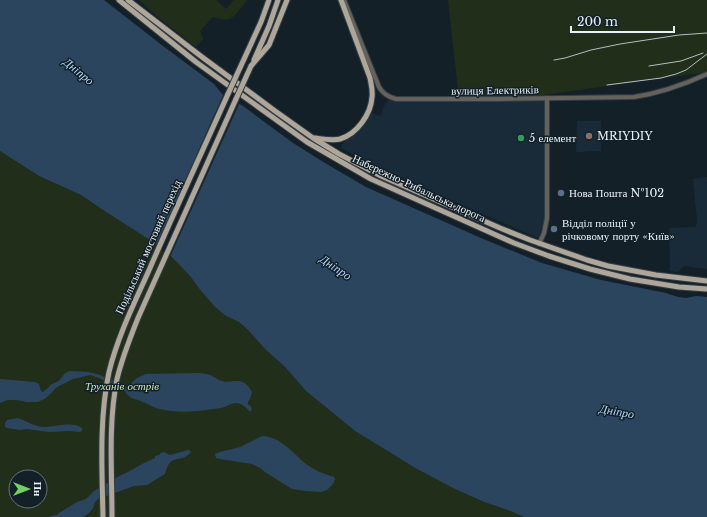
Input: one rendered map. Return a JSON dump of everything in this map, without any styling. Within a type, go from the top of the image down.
[{"type":"main road","name":"Набережно-Рибальська дорога","points":[[119,0],[196,62],[307,142],[371,179],[514,242],[564,261],[630,279],[707,290]]},
{"type":"main road","name":"Набережно-Рибальська дорога","points":[[128,0],[206,60],[313,138],[381,176],[500,228],[539,244],[575,256],[608,266],[656,275],[707,281]]},
{"type":"main road","name":"Подільський мостовий перехід","points":[[103,517],[102,440],[104,404],[109,372],[118,342],[131,309],[261,22],[269,0]]},
{"type":"main road","name":"Подільський мостовий перехід","points":[[112,517],[111,442],[113,405],[118,378],[128,345],[138,318],[269,26],[278,0]]},
{"type":"main road","points":[[251,66],[269,45],[287,0]]},
{"type":"main road","points":[[313,138],[336,139],[351,133],[359,126],[370,107],[372,94],[370,78],[342,0]]},
{"type":"street","name":"вулиця Електриків","points":[[342,0],[374,78],[382,92],[396,99],[493,99],[634,96],[651,94],[678,86],[707,74]]},
{"type":"street","points":[[539,244],[544,233],[547,218],[548,98]]},
{"type":"shaded area","points":[[546,99],[545,220],[538,238],[448,199],[341,148],[347,136],[368,112],[380,116],[385,104],[389,100],[457,101]]},
{"type":"shaded area","name":"MRIYDIY","points":[[577,121],[601,121],[601,151],[576,152]]},
{"type":"shaded area","points":[[707,177],[707,269],[684,266],[678,272],[670,271],[669,228],[696,227],[697,220],[693,179]]},
{"type":"green space","points":[[139,0],[216,0],[226,9],[234,0],[247,0],[236,14],[227,20],[213,17],[200,31],[203,39],[196,47]]},
{"type":"green space","points":[[448,0],[707,0],[707,72],[543,95],[459,98]]},
{"type":"green space","name":"Труханів острів","points":[[0,151],[39,176],[81,195],[168,253],[190,276],[215,307],[226,316],[239,322],[247,329],[265,349],[285,367],[306,391],[355,431],[417,469],[453,488],[484,502],[524,517],[0,517]]},
{"type":"water","name":"Дніпро","points":[[0,0],[104,0],[214,84],[222,94],[243,106],[293,143],[366,187],[481,238],[542,263],[601,280],[666,293],[678,297],[707,297],[707,517],[524,517],[484,502],[453,488],[417,469],[355,431],[306,391],[285,367],[265,349],[247,329],[239,322],[226,316],[215,307],[190,276],[168,253],[81,195],[39,176],[0,151]]},
{"type":"water","points":[[70,371],[89,372],[100,375],[127,387],[137,378],[146,374],[206,374],[219,380],[229,382],[240,381],[244,383],[252,392],[248,404],[252,408],[251,411],[249,411],[240,404],[236,403],[221,408],[198,411],[168,411],[156,408],[131,397],[125,391],[90,375],[73,379],[57,387],[46,398],[38,402],[8,400],[0,403],[0,379],[35,382],[39,384],[41,391],[43,392],[50,385],[59,381],[65,373]]},
{"type":"water","points":[[18,418],[41,427],[74,425],[82,428],[82,431],[49,432],[27,429],[19,430],[5,427],[7,420]]},
{"type":"water","points":[[262,436],[281,442],[309,466],[319,472],[334,477],[335,479],[333,484],[327,490],[321,492],[292,489],[252,464],[216,458],[215,454],[240,447]]},
{"type":"water","points":[[189,450],[191,452],[187,456],[173,460],[170,463],[165,474],[147,485],[134,486],[98,499],[89,513],[83,517],[48,517],[57,515],[77,502],[86,499],[94,491],[121,475],[155,458],[155,456],[161,453],[164,452],[170,455]]},
{"type":"pier","points":[[224,93],[240,102],[170,257],[156,246]]},
{"type":"railway","points":[[554,60],[620,44],[679,35],[707,33]]},
{"type":"railway","points":[[649,66],[681,61],[703,53]]},
{"type":"railway","points":[[607,85],[661,78],[676,74],[686,70],[707,54]]},
{"type":"place","name":"MRIYDIY","points":[[589,136]]},
{"type":"place","name":"5 елемент","points":[[521,138]]},
{"type":"place","name":"Нова Пошта №102","points":[[561,193]]},
{"type":"place","name":"Відділ поліції у річковому порту «Київ»","points":[[554,229]]}]
